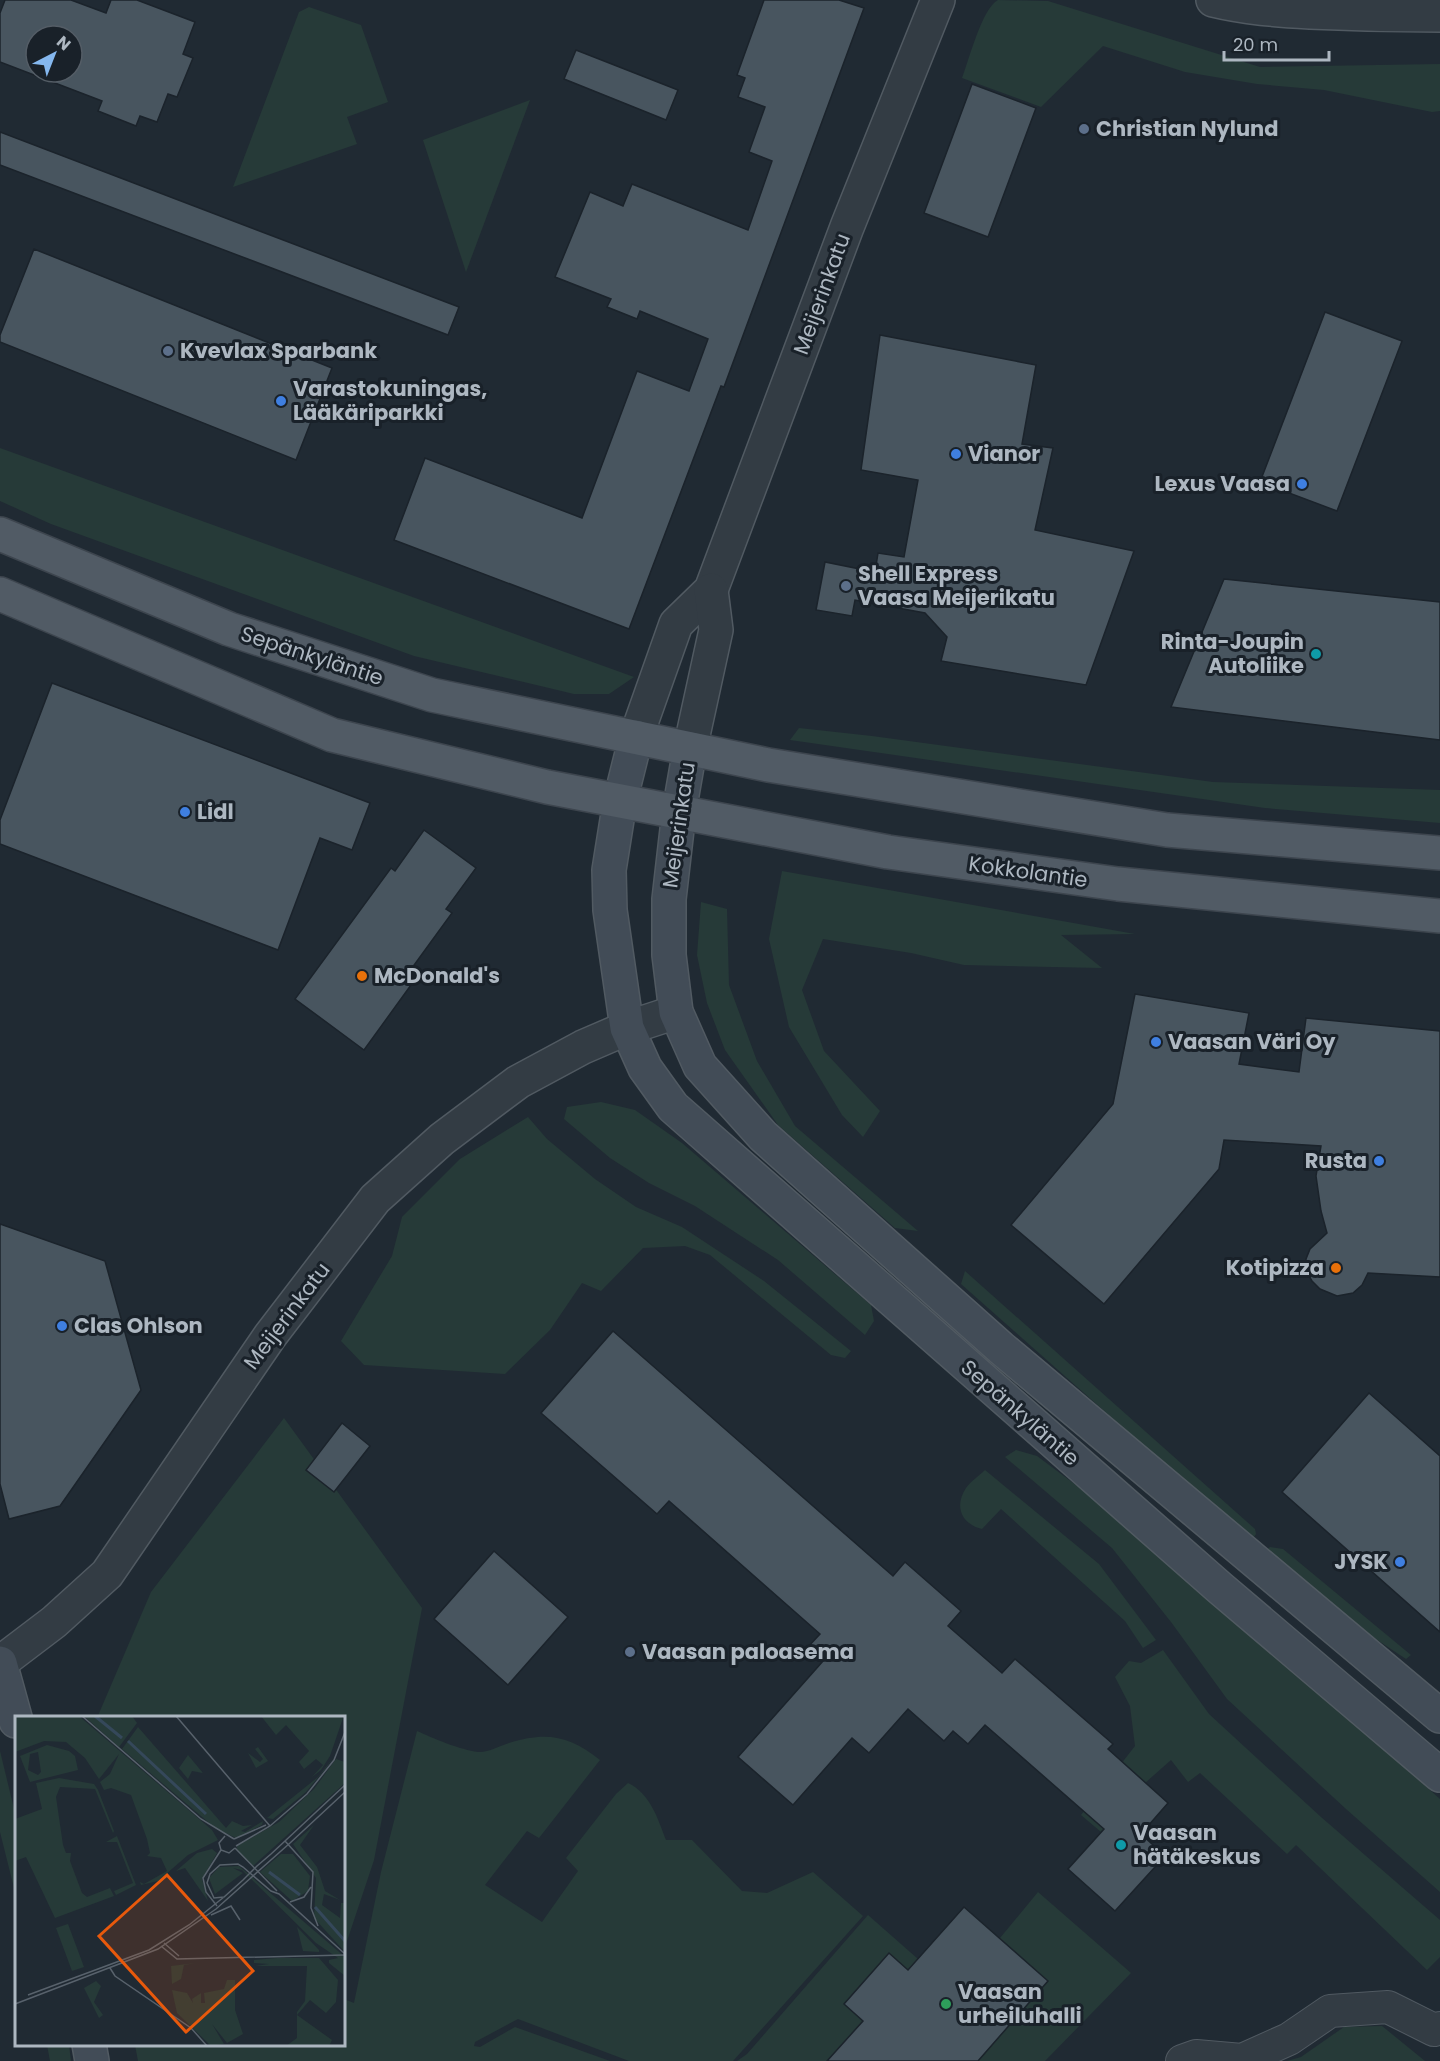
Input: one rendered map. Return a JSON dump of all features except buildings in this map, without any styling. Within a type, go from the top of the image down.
[{"type":"main road","name":"Sepänkyläntie","points":[[0,534],[230,629],[432,695],[636,737]]},
{"type":"main road","points":[[0,594],[332,735],[547,787],[620,801]]},
{"type":"main road","points":[[636,737],[787,768],[1167,830],[1440,853]]},
{"type":"main road","name":"Meijerinkatu","points":[[627,1028],[610,910],[609,870],[620,801],[636,737]]},
{"type":"main road","name":"Meijerinkatu","points":[[676,1012],[669,956],[669,899],[679,812],[690,749]]},
{"type":"main road","name":"Kokkolantie","points":[[620,801],[888,852],[1118,884],[1440,916]]},
{"type":"main road","name":"Sepänkyläntie","points":[[676,1012],[700,1066],[763,1136],[1001,1348],[1440,1716]]},
{"type":"main road","name":"Sepänkyläntie","points":[[627,1028],[645,1068],[673,1107],[1220,1588],[1440,1775]]},
{"type":"main road","points":[[0,1663],[15,1717]]},
{"type":"main road","points":[[89,2046],[92,2061]]},
{"type":"street","name":"Meijerinkatu","points":[[636,737],[676,624],[711,590],[847,227],[938,0]]},
{"type":"street","points":[[1214,0],[1242,7],[1278,10],[1362,15],[1440,15]]},
{"type":"street","name":"Meijerinkatu","points":[[690,749],[716,630],[711,590]]},
{"type":"street","name":"Meijerinkatu","points":[[0,1663],[54,1623],[107,1574],[270,1336],[375,1199],[442,1139],[518,1082],[583,1047],[627,1028],[676,1012]]},
{"type":"street","points":[[1182,2061],[1196,2056],[1242,2060],[1289,2039],[1330,2011],[1388,2007],[1437,2029]]},
{"type":"green space","points":[[998,0],[1048,1],[1260,67],[1440,64],[1440,111],[1432,112],[1324,90],[1257,84],[1185,72],[1103,46],[1041,107],[962,78],[981,23],[992,5]]},
{"type":"green space","points":[[309,7],[361,25],[388,102],[347,117],[357,144],[233,187],[299,12]]},
{"type":"green space","points":[[530,100],[466,272],[423,140]]},
{"type":"green space","points":[[0,448],[634,677],[609,694],[574,694],[414,656],[51,524],[0,501]]},
{"type":"green space","points":[[799,728],[1213,782],[1440,790],[1440,823],[1265,808],[790,740]]},
{"type":"green space","points":[[782,871],[1135,934],[1061,935],[1102,968],[964,965],[911,953],[823,939],[802,990],[824,1051],[880,1111],[863,1137],[842,1115],[789,1027],[769,939]]},
{"type":"green space","points":[[701,902],[727,909],[729,985],[757,1061],[795,1126],[918,1231],[895,1228],[778,1125],[725,1050],[707,1003],[697,955]]},
{"type":"green space","points":[[601,1102],[635,1110],[682,1143],[871,1305],[874,1321],[865,1335],[778,1260],[695,1206],[649,1183],[610,1158],[564,1119],[567,1107]]},
{"type":"green space","points":[[528,1117],[547,1139],[595,1179],[636,1207],[682,1227],[764,1281],[851,1351],[845,1358],[831,1355],[710,1255],[685,1246],[643,1248],[601,1291],[582,1283],[550,1330],[505,1374],[364,1365],[341,1341],[392,1256],[402,1217],[460,1159]]},
{"type":"green space","points":[[965,1271],[1255,1529],[1256,1534],[1251,1541],[961,1284]]},
{"type":"green space","points":[[284,1418],[422,1608],[374,1860],[345,1947],[345,1716],[98,1716],[151,1592]]},
{"type":"green space","points":[[1016,1450],[1037,1456],[1088,1494],[1307,1681],[1440,1799],[1440,1892],[1227,1699],[1171,1622],[1112,1548],[1005,1457]]},
{"type":"green space","points":[[985,1470],[1099,1564],[1156,1640],[1143,1648],[1125,1621],[1001,1509],[982,1529],[969,1523],[962,1513],[960,1501],[968,1485]]},
{"type":"green space","points":[[1270,1547],[1283,1549],[1411,1655],[1406,1659],[1338,1614],[1265,1551]]},
{"type":"green space","points":[[1163,1650],[1209,1714],[1321,1817],[1440,1920],[1440,1957],[1427,1970],[1296,1845],[1287,1854],[1200,1773],[1188,1782],[1171,1760],[1145,1783],[1101,1832],[1081,1815],[1135,1746],[1130,1706],[1115,1677],[1129,1661],[1141,1663]]},
{"type":"green space","points":[[417,1731],[455,1746],[478,1752],[523,1739],[558,1738],[578,1746],[600,1760],[539,1838],[527,1831],[485,1885],[542,1922],[578,1871],[566,1858],[616,1794],[628,1783],[636,1787],[648,1800],[666,1840],[692,1840],[742,1891],[767,1893],[813,1872],[863,1916],[733,2061],[629,2061],[518,2019],[475,2042],[474,2046],[480,2047],[515,2027],[610,2061],[138,2061],[135,2046],[345,2046],[345,1999],[354,2003],[381,1872]]},
{"type":"green space","points":[[0,1751],[15,1813],[15,1892],[0,1832]]},
{"type":"green space","name":"Vaasan urheiluhalli","points":[[1038,1892],[1131,1973],[1045,2061],[737,2061],[747,2054],[868,1915],[918,1959],[964,1907],[1000,1938]]},
{"type":"green space","points":[[1382,2026],[1425,2061],[1287,2061],[1301,2057],[1344,2027]]},
{"type":"green space","points":[[47,2046],[69,2046],[71,2061],[50,2061]]},
{"type":"place","name":"Christian Nylund","points":[[1084,129]]},
{"type":"place","name":"Kvevlax Sparbank","points":[[168,351]]},
{"type":"place","name":"Varastokuningas, Lääkäriparkki","points":[[281,401]]},
{"type":"place","name":"Vianor","points":[[956,454]]},
{"type":"place","name":"Lexus Vaasa","points":[[1302,484]]},
{"type":"place","name":"Shell Express Vaasa Meijerikatu","points":[[846,586]]},
{"type":"place","name":"Rinta-Joupin Autoliike","points":[[1316,654]]},
{"type":"place","name":"Lidl","points":[[185,812]]},
{"type":"place","name":"McDonald's","points":[[362,976]]},
{"type":"place","name":"Vaasan Väri Oy","points":[[1156,1042]]},
{"type":"place","name":"Rusta","points":[[1379,1161]]},
{"type":"place","name":"Kotipizza","points":[[1336,1268]]},
{"type":"place","name":"Clas Ohlson","points":[[62,1326]]},
{"type":"place","name":"JYSK","points":[[1400,1562]]},
{"type":"place","name":"Vaasan paloasema","points":[[630,1652]]},
{"type":"place","name":"Vaasan hätäkeskus","points":[[1121,1845]]},
{"type":"place","name":"Vaasan urheiluhalli","points":[[946,2004]]}]
